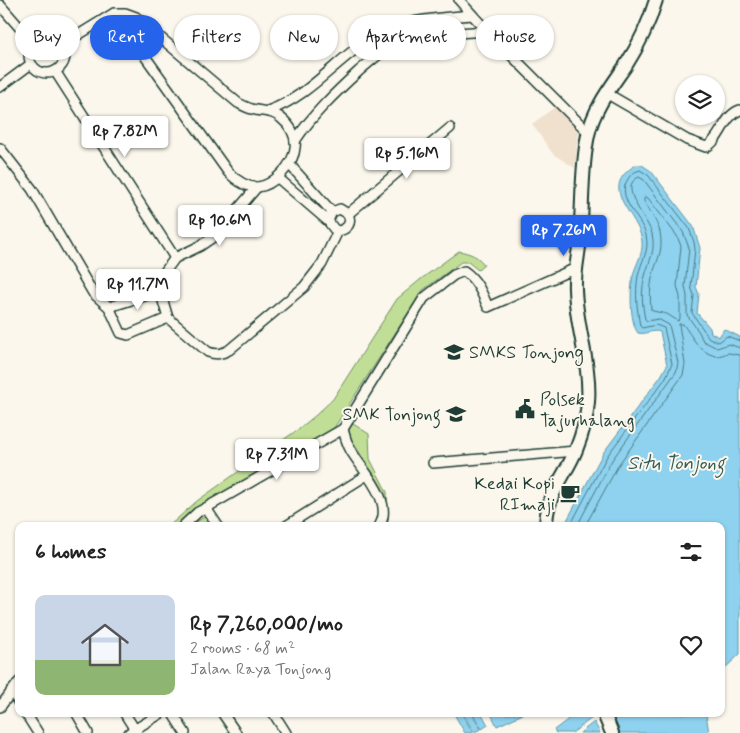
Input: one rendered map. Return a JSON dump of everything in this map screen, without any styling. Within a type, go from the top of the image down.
[{"type":"main road","points":[[546,522],[546,513],[552,493],[576,451],[588,402],[588,380],[575,290],[584,159],[588,132],[595,112],[638,45],[656,0]]},
{"type":"main road","points":[[605,717],[612,733]]},
{"type":"street","points":[[459,0],[476,18]]},
{"type":"street","points":[[0,5],[15,22]]},
{"type":"street","points":[[80,35],[114,13],[131,14],[143,21],[226,95],[248,108],[268,111],[283,119],[293,133],[295,150],[290,165],[278,178],[257,187],[242,183],[228,172],[114,13]]},
{"type":"street","points":[[268,111],[288,103],[366,42],[391,28],[405,24],[472,14]]},
{"type":"street","points":[[295,141],[308,122],[330,97],[386,50],[410,40],[442,34],[476,31]]},
{"type":"street","points":[[30,60],[36,69],[49,73],[55,71],[64,60]]},
{"type":"street","points":[[517,60],[588,132]]},
{"type":"street","points":[[0,87],[31,64]]},
{"type":"street","points":[[55,71],[175,258]]},
{"type":"street","points":[[606,93],[687,140],[706,147],[711,144],[732,114],[740,110]]},
{"type":"street","points":[[348,214],[450,128]]},
{"type":"street","points":[[0,148],[32,189],[93,293],[109,307],[118,330],[124,335],[128,335],[168,318]]},
{"type":"street","points":[[290,165],[330,216],[334,229],[338,231]]},
{"type":"street","points":[[278,178],[330,216]]},
{"type":"street","points":[[257,187],[216,235],[200,246],[175,258],[160,282],[160,291],[168,318],[208,352],[222,354],[229,350],[304,287],[322,264],[338,231],[347,228],[350,219],[348,214],[340,209],[330,216]]},
{"type":"street","points":[[187,522],[198,512],[343,429],[424,298],[454,275],[464,271],[472,276],[488,307],[576,268]]},
{"type":"street","points":[[109,307],[160,291]]},
{"type":"street","points":[[343,429],[348,445],[381,499],[384,511],[382,522]]},
{"type":"street","points":[[433,463],[576,451]]},
{"type":"street","points":[[292,522],[367,474]]},
{"type":"street","points":[[204,509],[215,522]]},
{"type":"street","points":[[0,707],[15,686]]},
{"type":"street","points":[[11,691],[15,697]]},
{"type":"street","points":[[28,717],[38,733]]},
{"type":"street","points":[[78,717],[88,733]]},
{"type":"street","points":[[126,717],[134,732],[156,717]]},
{"type":"street","points":[[175,717],[184,733]]},
{"type":"street","points":[[225,717],[236,733]]},
{"type":"street","points":[[276,717],[286,733]]},
{"type":"shaded area","points":[[555,107],[578,132],[575,168],[553,154],[532,124]]},
{"type":"green space","points":[[459,251],[473,255],[484,265],[478,270],[468,262],[461,262],[423,290],[334,428],[186,522],[173,522],[197,501],[300,428],[333,399],[397,299]]},
{"type":"green space","points":[[350,422],[369,434],[370,459],[387,492],[388,522],[382,522],[379,484],[346,431]]},
{"type":"green space","points":[[206,516],[210,522],[196,522]]},
{"type":"water","name":"Situ Tonjong","points":[[636,165],[642,165],[651,171],[693,226],[700,248],[696,287],[699,294],[697,313],[710,328],[711,333],[719,337],[724,329],[740,337],[740,654],[725,668],[725,522],[566,522],[603,453],[661,376],[667,365],[660,332],[638,333],[633,321],[632,285],[634,272],[641,254],[642,242],[639,232],[619,193],[619,183],[624,174]]},
{"type":"water","points":[[456,717],[464,717],[473,733],[465,733]]},
{"type":"water","points":[[465,717],[474,717],[481,729],[474,732]]},
{"type":"water","points":[[475,717],[484,717],[488,725],[482,729]]},
{"type":"water","points":[[492,717],[516,717],[497,726]]},
{"type":"water","points":[[571,717],[592,718],[572,733],[556,733],[554,730]]},
{"type":"water","points":[[613,717],[706,717],[709,733],[620,733]]},
{"type":"water","points":[[594,722],[600,733],[580,733]]},
{"type":"place","name":"SMKS Tonjong","points":[[454,352]]},
{"type":"place","name":"Polsek Tajurhalang","points":[[525,409]]},
{"type":"place","name":"SMK Tonjong","points":[[456,414]]},
{"type":"place","name":"Kedai Kopi RImaji","points":[[570,493]]}]
